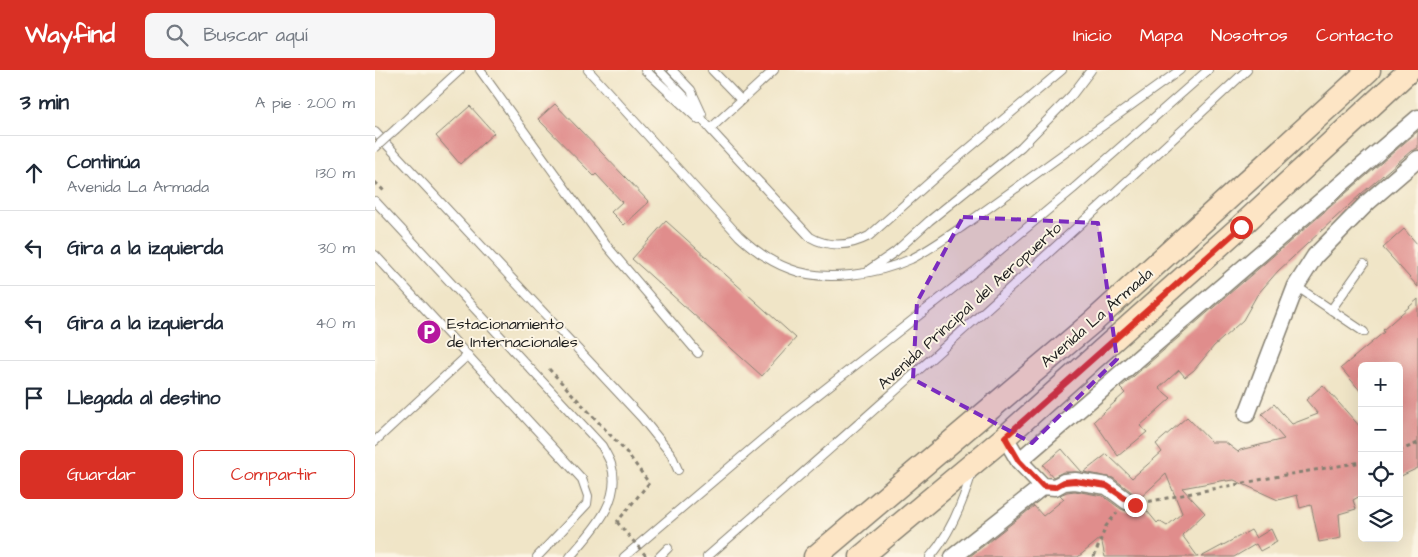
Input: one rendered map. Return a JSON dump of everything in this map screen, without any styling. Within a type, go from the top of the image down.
[{"type":"main road","name":"Avenida La Armada","points":[[815,557],[1095,320],[1369,70]]},
{"type":"main road","name":"Avenida La Armada","points":[[861,557],[1005,437],[1241,227],[1410,70]]},
{"type":"street","points":[[1019,461],[1418,118]]},
{"type":"street","points":[[1247,414],[1296,286],[1315,256],[1367,202],[1418,159]]},
{"type":"street","points":[[1005,437],[1019,461],[1043,486],[1055,487],[1064,482],[1075,481],[1107,486],[1127,500]]},
{"type":"street","points":[[953,557],[1043,486]]},
{"type":"lane","points":[[375,148],[459,70]]},
{"type":"lane","points":[[480,70],[606,245],[698,353]]},
{"type":"lane","points":[[588,70],[733,229],[754,249],[791,270],[815,275],[864,273],[911,259],[939,242],[1180,70]]},
{"type":"lane","points":[[645,70],[710,129]]},
{"type":"lane","points":[[659,70],[684,96],[710,129],[810,237],[820,243],[829,244],[858,242],[876,231],[948,166],[1062,70]]},
{"type":"lane","points":[[672,70],[691,90],[710,129]]},
{"type":"lane","points":[[712,70],[741,100]]},
{"type":"lane","points":[[710,129],[774,70]]},
{"type":"lane","points":[[864,273],[895,252],[929,221],[1021,147],[1072,95],[1091,70]]},
{"type":"lane","points":[[623,557],[778,426],[975,271],[1073,190],[1208,70]]},
{"type":"lane","name":"Avenida Principal del Aeropuerto","points":[[707,557],[853,430],[1149,162],[1247,70]]},
{"type":"lane","points":[[375,132],[642,418],[671,454],[678,470]]},
{"type":"lane","points":[[375,201],[602,446],[611,464],[613,480],[609,506],[600,521],[570,557]]},
{"type":"lane","points":[[375,255],[575,469],[582,479],[588,496],[587,504],[537,557]]},
{"type":"lane","points":[[1331,310],[1364,264]]},
{"type":"lane","points":[[1296,286],[1364,332]]},
{"type":"lane","points":[[375,441],[468,355]]},
{"type":"lane","points":[[930,557],[940,546],[963,501],[975,462]]},
{"type":"lane","points":[[659,557],[668,548]]},
{"type":"path","points":[[1403,449],[1418,443]]},
{"type":"path","points":[[1094,557],[1106,526],[1127,500],[1135,505],[1276,476],[1358,463]]},
{"type":"path","points":[[617,522],[647,557]]},
{"type":"highlighted area","points":[[963,217],[1098,223],[1117,359],[1032,443],[913,379],[917,302]]},
{"type":"building","points":[[555,104],[649,202],[624,225],[611,212],[622,202],[596,174],[594,176],[538,119]]},
{"type":"building","points":[[470,106],[494,133],[460,164],[436,136]]},
{"type":"building","points":[[1418,131],[1418,148],[1411,151],[1361,194],[1278,271],[1257,295],[1243,320],[1214,346],[1194,370],[1185,377],[1179,370],[1159,388],[1171,398],[1140,426],[1147,432],[1118,456],[1094,421],[1125,393],[1120,388]]},
{"type":"building","points":[[666,221],[796,338],[762,376],[632,259]]},
{"type":"building","points":[[1404,229],[1418,245],[1418,287],[1383,248]]},
{"type":"building","points":[[1418,299],[1418,468],[1403,475],[1403,362],[1358,362],[1358,388],[1341,368],[1384,332],[1383,330]]},
{"type":"building","points":[[1323,385],[1358,424],[1358,497],[1353,500],[1356,509],[1339,514],[1341,538],[1319,542],[1311,505],[1300,508],[1297,495],[1278,500],[1234,480],[1226,480],[1182,488],[1205,513],[1182,535],[1198,557],[1105,557],[1101,538],[1078,557],[969,557],[1034,506],[1043,516],[1064,499],[1060,495],[1067,492],[1075,491],[1103,496],[1121,509],[1131,510],[1137,502],[1133,493],[1113,478],[1084,472],[1107,454],[1132,478],[1162,452],[1156,444],[1187,417],[1211,442],[1225,442],[1238,452],[1284,439],[1262,414],[1274,404],[1292,424],[1318,414],[1306,400]],"holes":[[[1166,474],[1182,513],[1167,526],[1159,521],[1157,523],[1138,500]]]},
{"type":"building","points":[[1062,449],[1082,472],[1063,472],[1053,477],[1043,465]]},
{"type":"building","points":[[1271,529],[1277,542],[1260,551],[1256,544],[1234,557],[1201,557],[1251,530],[1256,538]]},
{"type":"place","name":"Estacionamiento de Internacionales","points":[[429,332]]},
{"type":"route","points":[[1135,505],[1107,486],[1075,481],[1064,482],[1055,487],[1043,486],[1019,461],[1005,437],[1241,227]]}]
